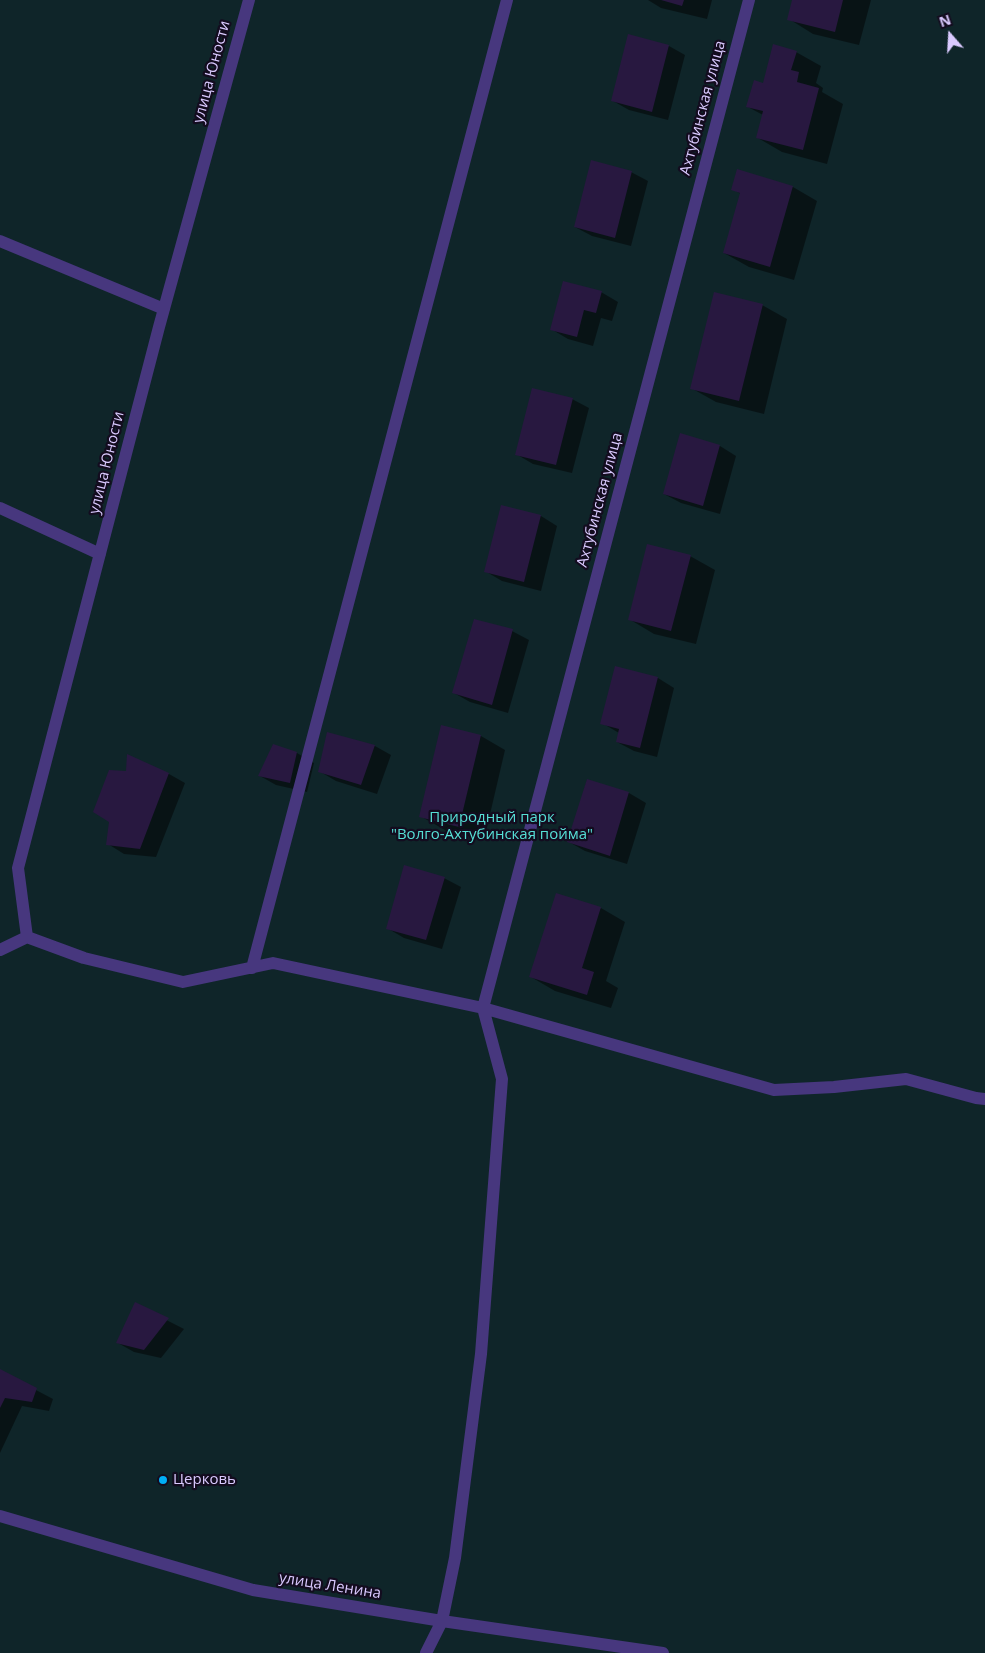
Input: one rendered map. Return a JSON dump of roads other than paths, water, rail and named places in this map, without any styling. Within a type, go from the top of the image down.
[{"type":"street","name":"улица Юности","points":[[26,937],[18,868],[164,309],[249,0]]},
{"type":"street","points":[[252,968],[507,0]]},
{"type":"street","name":"Ахтубинская улица","points":[[483,1008],[749,0]]},
{"type":"street","points":[[0,241],[164,309]]},
{"type":"street","points":[[0,508],[100,554]]},
{"type":"street","points":[[0,950],[26,937],[84,958],[183,982],[273,963],[483,1008],[774,1090],[834,1088],[906,1079],[985,1099]]},
{"type":"street","points":[[426,1653],[442,1621],[455,1558],[481,1354],[502,1079],[483,1008]]},
{"type":"street","name":"улица Ленина","points":[[0,1516],[254,1590],[442,1621],[663,1653]]},
{"type":"place","name":"Церковь","points":[[163,1480]]},
{"type":"park label","name":"Природный парк \"Волго-Ахтубинская пойма\"","points":[[492,826]]}]
